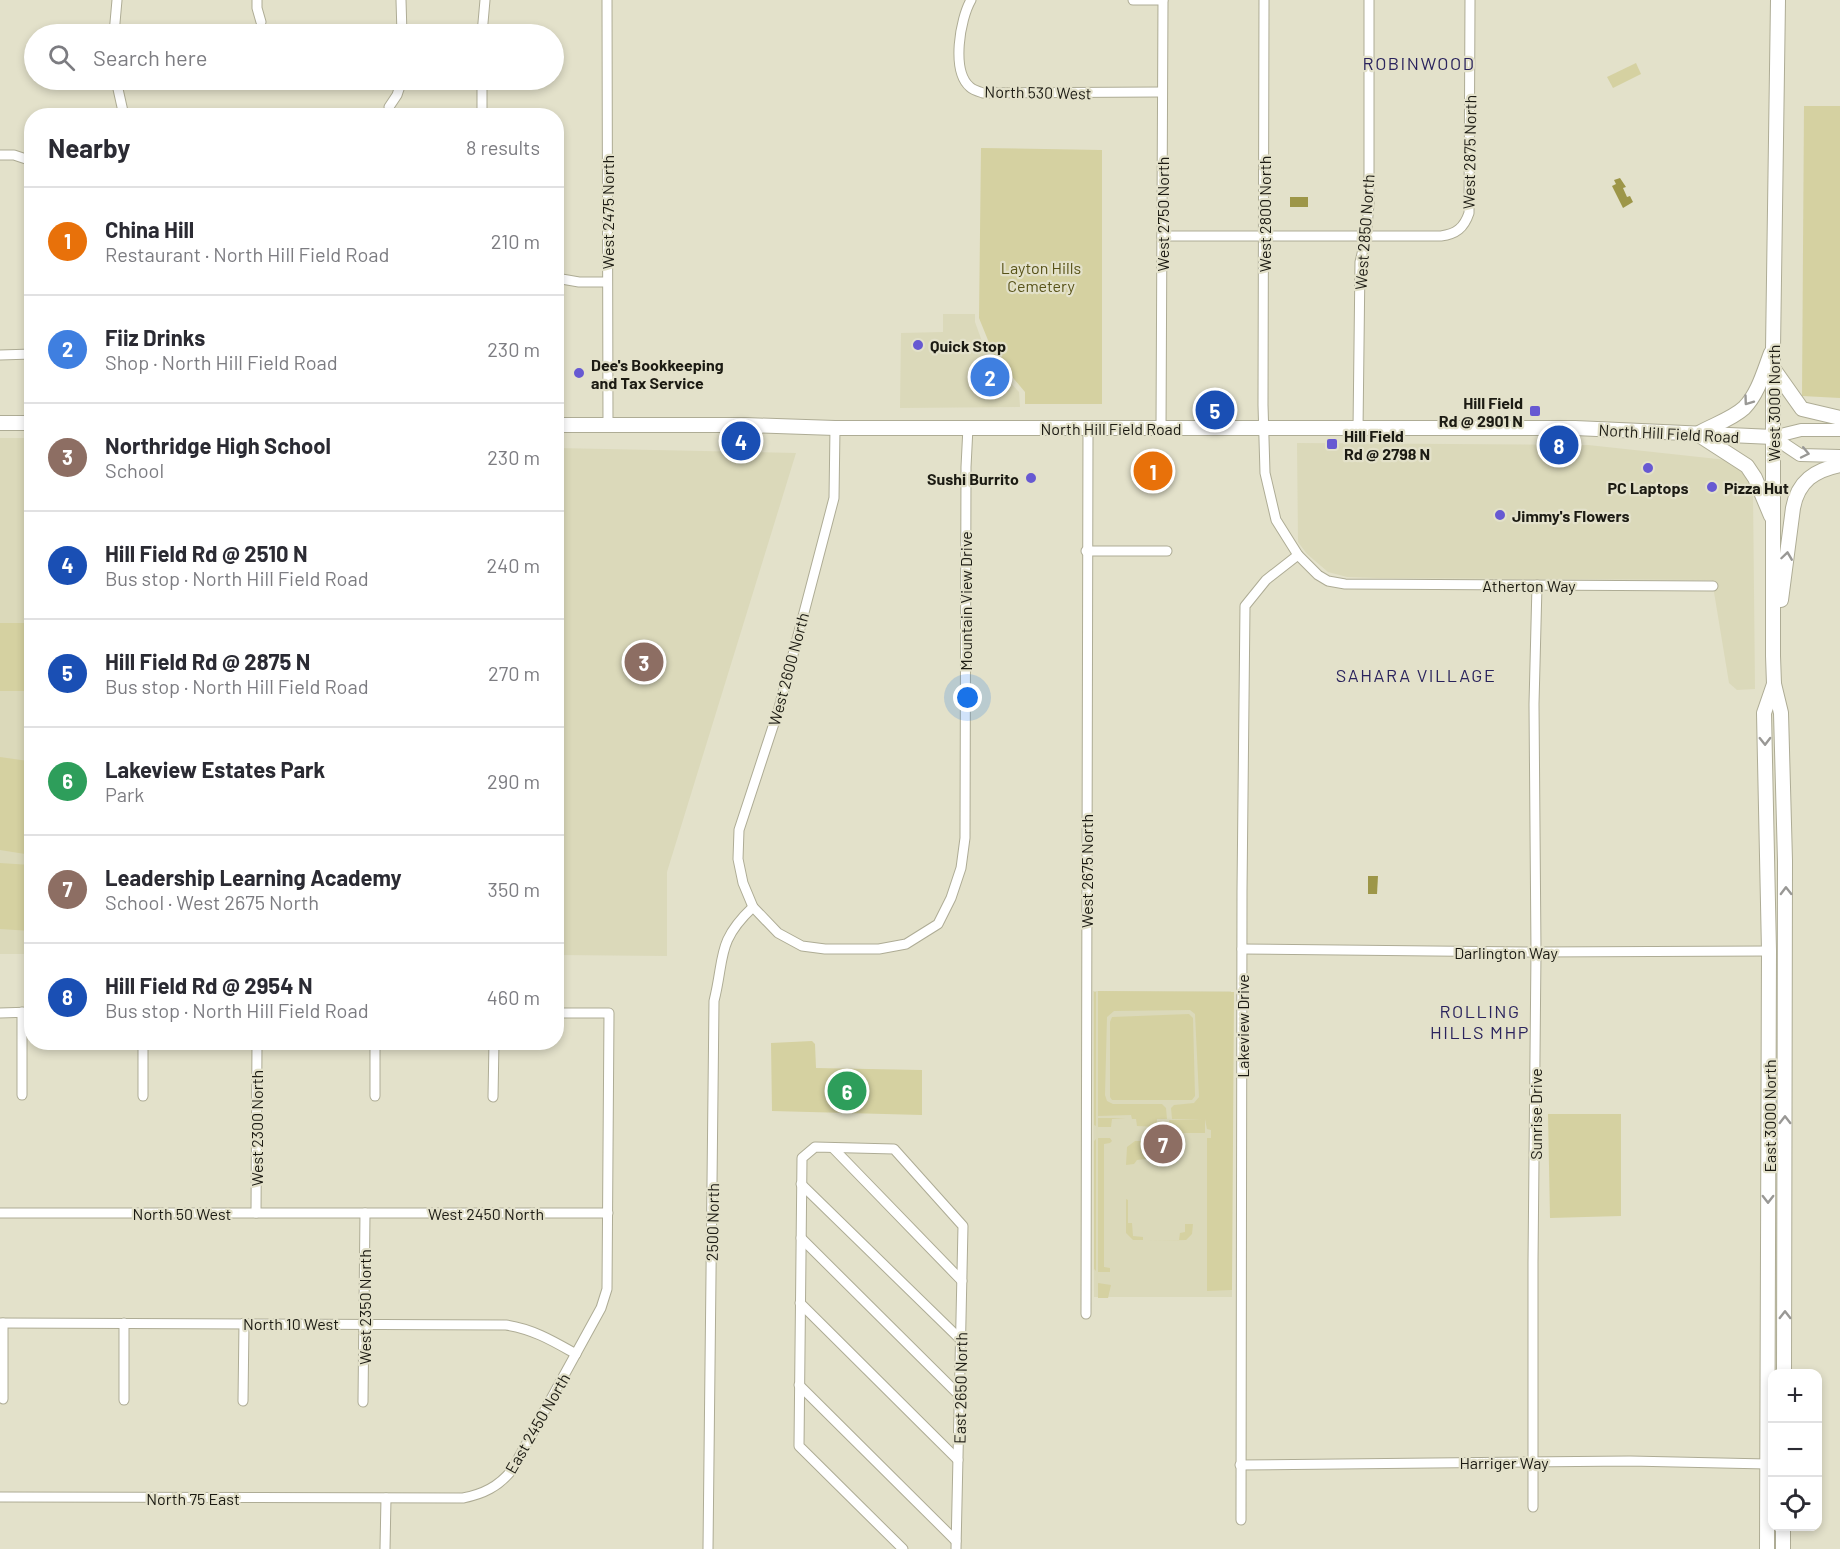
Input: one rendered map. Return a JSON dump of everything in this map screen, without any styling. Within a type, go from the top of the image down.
[{"type":"main road","name":"West 3000 North","points":[[1778,0],[1773,349],[1773,656],[1774,684],[1781,713],[1786,950]]},
{"type":"main road","points":[[1773,349],[1754,393],[1745,406],[1737,413],[1697,434],[1747,466],[1755,478],[1774,522]]},
{"type":"main road","points":[[1773,368],[1802,409],[1840,418]]},
{"type":"main road","points":[[0,423],[24,423]]},
{"type":"main road","name":"North Hill Field Road","points":[[564,425],[745,425],[835,428],[1575,428],[1773,437]]},
{"type":"main road","points":[[1773,437],[1801,430],[1840,430]]},
{"type":"main road","points":[[1773,437],[1800,455],[1840,456]]},
{"type":"main road","points":[[1773,656],[1795,497],[1800,487],[1811,475],[1824,468],[1840,465]]},
{"type":"main road","name":"East 3000 North","points":[[1767,1549],[1769,951],[1764,713],[1774,684]]},
{"type":"main road","name":"East 3000 North","points":[[1784,1369],[1786,950]]},
{"type":"main road","points":[[1769,951],[1777,958],[1779,1029],[1780,1036],[1786,1044]]},
{"type":"main road","points":[[1783,1531],[1783,1549]]},
{"type":"street","points":[[115,24],[117,0]]},
{"type":"street","points":[[257,0],[261,22]]},
{"type":"street","points":[[400,0],[401,24]]},
{"type":"street","points":[[483,24],[485,0]]},
{"type":"street","name":"West 2475 North","points":[[607,0],[608,424]]},
{"type":"street","name":"North 530 West","points":[[971,0],[960,31],[960,71],[969,87],[983,93],[1162,92]]},
{"type":"street","points":[[1133,0],[1163,0]]},
{"type":"street","name":"West 2750 North","points":[[1161,428],[1163,0]]},
{"type":"street","name":"West 2800 North","points":[[1264,0],[1265,473],[1276,520],[1298,555],[1328,581],[1345,584]]},
{"type":"street","name":"West 2850 North","points":[[1358,429],[1360,262],[1366,237],[1369,204],[1369,0]]},
{"type":"street","name":"West 2875 North","points":[[1366,237],[1441,236],[1461,229],[1467,221],[1469,213],[1470,0]]},
{"type":"street","points":[[118,90],[122,108]]},
{"type":"street","points":[[389,107],[399,90]]},
{"type":"street","points":[[482,90],[482,108]]},
{"type":"street","points":[[0,155],[14,155],[24,158]]},
{"type":"street","points":[[1162,236],[1366,237]]},
{"type":"street","points":[[564,279],[607,282]]},
{"type":"street","points":[[0,355],[24,354]]},
{"type":"street","name":"Mountain View Drive","points":[[753,907],[778,933],[802,946],[825,949],[879,949],[906,944],[938,924],[951,898],[962,868],[965,838],[968,427]]},
{"type":"street","name":"West 2600 North","points":[[753,907],[743,883],[738,860],[739,830],[780,708],[834,498],[835,428]]},
{"type":"street","name":"West 2675 North","points":[[1086,1314],[1088,428]]},
{"type":"street","points":[[1086,551],[1167,551]]},
{"type":"street","name":"Lakeview Drive","points":[[1241,1520],[1245,606],[1266,580],[1298,555]]},
{"type":"street","name":"Atherton Way","points":[[1345,584],[1713,586]]},
{"type":"street","name":"Sunrise Drive","points":[[1533,1507],[1536,952],[1534,704],[1537,585]]},
{"type":"street","name":"2500 North","points":[[708,1549],[714,1001],[719,983],[719,966],[726,941],[742,917],[753,907]]},
{"type":"street","name":"Darlington Way","points":[[1242,949],[1536,952],[1769,951]]},
{"type":"street","points":[[0,1013],[24,1012]]},
{"type":"street","points":[[564,1013],[609,1013],[607,1289],[601,1308],[576,1354]]},
{"type":"street","points":[[22,1095],[25,1050]]},
{"type":"street","points":[[143,1050],[143,1096]]},
{"type":"street","name":"West 2300 North","points":[[256,1213],[257,1050]]},
{"type":"street","points":[[375,1050],[375,1096]]},
{"type":"street","points":[[494,1050],[494,1097]]},
{"type":"street","points":[[903,1549],[799,1446],[802,1158],[814,1147],[833,1148],[962,1281]]},
{"type":"street","name":"East 2650 North","points":[[833,1148],[894,1149],[963,1226],[956,1545]]},
{"type":"street","points":[[801,1184],[960,1340]]},
{"type":"street","name":"North 50 West","points":[[0,1213],[365,1213]]},
{"type":"street","name":"West 2450 North","points":[[365,1213],[608,1214]]},
{"type":"street","name":"West 2350 North","points":[[363,1402],[365,1213]]},
{"type":"street","points":[[801,1238],[959,1395]]},
{"type":"street","points":[[800,1303],[958,1460]]},
{"type":"street","points":[[2,1323],[3,1399]]},
{"type":"street","name":"North 10 West","points":[[2,1323],[506,1325],[524,1327],[539,1333],[576,1354]]},
{"type":"street","points":[[124,1323],[124,1400]]},
{"type":"street","points":[[243,1401],[244,1323]]},
{"type":"street","name":"East 2450 North","points":[[386,1498],[463,1498],[489,1491],[504,1480],[512,1470],[576,1354]]},
{"type":"street","points":[[799,1386],[956,1545]]},
{"type":"street","name":"Harriger Way","points":[[1240,1465],[1641,1461],[1767,1464]]},
{"type":"street","name":"North 75 East","points":[[0,1497],[386,1498]]},
{"type":"street","points":[[385,1549],[386,1498]]},
{"type":"shaded area","points":[[1620,178],[1626,187],[1623,188],[1627,197],[1630,196],[1633,202],[1623,208],[1612,186],[1616,184],[1614,180]]},
{"type":"shaded area","points":[[1290,197],[1308,197],[1308,207],[1290,207]]},
{"type":"shaded area","points":[[943,314],[975,314],[975,322],[988,358],[1019,392],[1020,407],[900,408],[901,333],[943,332]]},
{"type":"shaded area","points":[[0,438],[24,438],[24,954],[0,954]]},
{"type":"shaded area","points":[[1297,443],[1588,445],[1727,460],[1741,468],[1751,483],[1753,492],[1755,689],[1737,690],[1729,683],[1712,580],[1377,578],[1347,577],[1328,572],[1307,554],[1298,542]]},
{"type":"shaded area","points":[[564,448],[796,453],[667,872],[667,956],[564,955]]},
{"type":"shaded area","points":[[1368,876],[1378,876],[1377,894],[1368,894]]},
{"type":"shaded area","points":[[1093,991],[1231,991],[1232,1297],[1094,1297]]},
{"type":"green space","points":[[1636,63],[1641,74],[1613,88],[1607,77]]},
{"type":"green space","points":[[1804,106],[1840,106],[1840,398],[1802,396]]},
{"type":"green space","name":"Layton Hills Cemetery","points":[[981,148],[1102,150],[1102,404],[1025,404],[1025,392],[994,355],[979,318]]},
{"type":"green space","points":[[0,623],[24,623],[24,691],[0,691]]},
{"type":"green space","points":[[0,757],[24,760],[24,854],[0,850]]},
{"type":"green space","points":[[0,863],[24,865],[24,931],[0,929]]},
{"type":"green space","points":[[1098,991],[1234,992],[1232,1290],[1207,1291],[1207,1138],[1211,1138],[1211,1130],[1207,1129],[1205,1119],[1205,1133],[1169,1133],[1169,1120],[1202,1120],[1172,1119],[1171,1108],[1174,1105],[1194,1103],[1199,1097],[1195,1014],[1190,1010],[1114,1011],[1107,1017],[1105,1095],[1107,1101],[1113,1104],[1162,1104],[1166,1108],[1167,1119],[1157,1119],[1157,1127],[1137,1126],[1136,1119],[1132,1119],[1131,1115],[1098,1116]]},
{"type":"green space","points":[[1094,992],[1096,992],[1096,1126],[1094,1125]]},
{"type":"green space","points":[[1189,1014],[1193,1018],[1195,1096],[1192,1100],[1112,1100],[1110,1097],[1110,1022],[1112,1017]]},
{"type":"green space","points":[[812,1041],[815,1044],[816,1068],[922,1070],[922,1115],[772,1111],[771,1043]]},
{"type":"green space","points":[[1548,1114],[1621,1114],[1621,1216],[1550,1218]]},
{"type":"green space","points":[[1098,1118],[1126,1118],[1112,1119],[1111,1127],[1098,1127]]},
{"type":"green space","points":[[1098,1138],[1110,1138],[1112,1141],[1104,1144],[1104,1267],[1110,1268],[1110,1272],[1098,1272]]},
{"type":"green space","points":[[1096,1139],[1096,1271],[1094,1269],[1094,1141]]},
{"type":"green space","points":[[1135,1141],[1162,1141],[1162,1151],[1147,1151],[1146,1159],[1126,1165],[1127,1147]]},
{"type":"green space","points":[[1126,1199],[1128,1200],[1128,1223],[1132,1223],[1133,1236],[1143,1237],[1143,1240],[1133,1240],[1126,1233]]},
{"type":"green space","points":[[1185,1224],[1193,1224],[1192,1234],[1186,1240],[1147,1241],[1179,1240],[1180,1233],[1185,1232]]},
{"type":"green space","points":[[1098,1283],[1111,1285],[1108,1298],[1098,1298]]},
{"type":"place","name":"Quick Stop","points":[[918,345]]},
{"type":"place","name":"Dee's Bookkeeping and Tax Service","points":[[579,373]]},
{"type":"place","name":"Fiiz Drinks","points":[[990,377]]},
{"type":"place","name":"Hill Field Rd @ 2875 N","points":[[1215,410]]},
{"type":"place","name":"Hill Field Rd @ 2901 N","points":[[1535,411]]},
{"type":"place","name":"Hill Field Rd @ 2510 N","points":[[741,441]]},
{"type":"place","name":"Hill Field Rd @ 2798 N","points":[[1332,444]]},
{"type":"place","name":"Hill Field Rd @ 2954 N","points":[[1559,445]]},
{"type":"place","name":"PC Laptops","points":[[1648,468]]},
{"type":"place","name":"China Hill","points":[[1153,471]]},
{"type":"place","name":"Sushi Burrito","points":[[1031,478]]},
{"type":"place","name":"Pizza Hut","points":[[1712,487]]},
{"type":"place","name":"Jimmy's Flowers","points":[[1500,515]]},
{"type":"place","name":"Northridge High School","points":[[644,662]]},
{"type":"place","name":"Lakeview Estates Park","points":[[847,1091]]},
{"type":"place","name":"Leadership Learning Academy","points":[[1163,1144]]},
{"type":"district","name":"ROBINWOOD","points":[[1419,63]]},
{"type":"district","name":"SAHARA VILLAGE","points":[[1416,675]]},
{"type":"district","name":"ROLLING HILLS MHP","points":[[1480,1021]]}]
